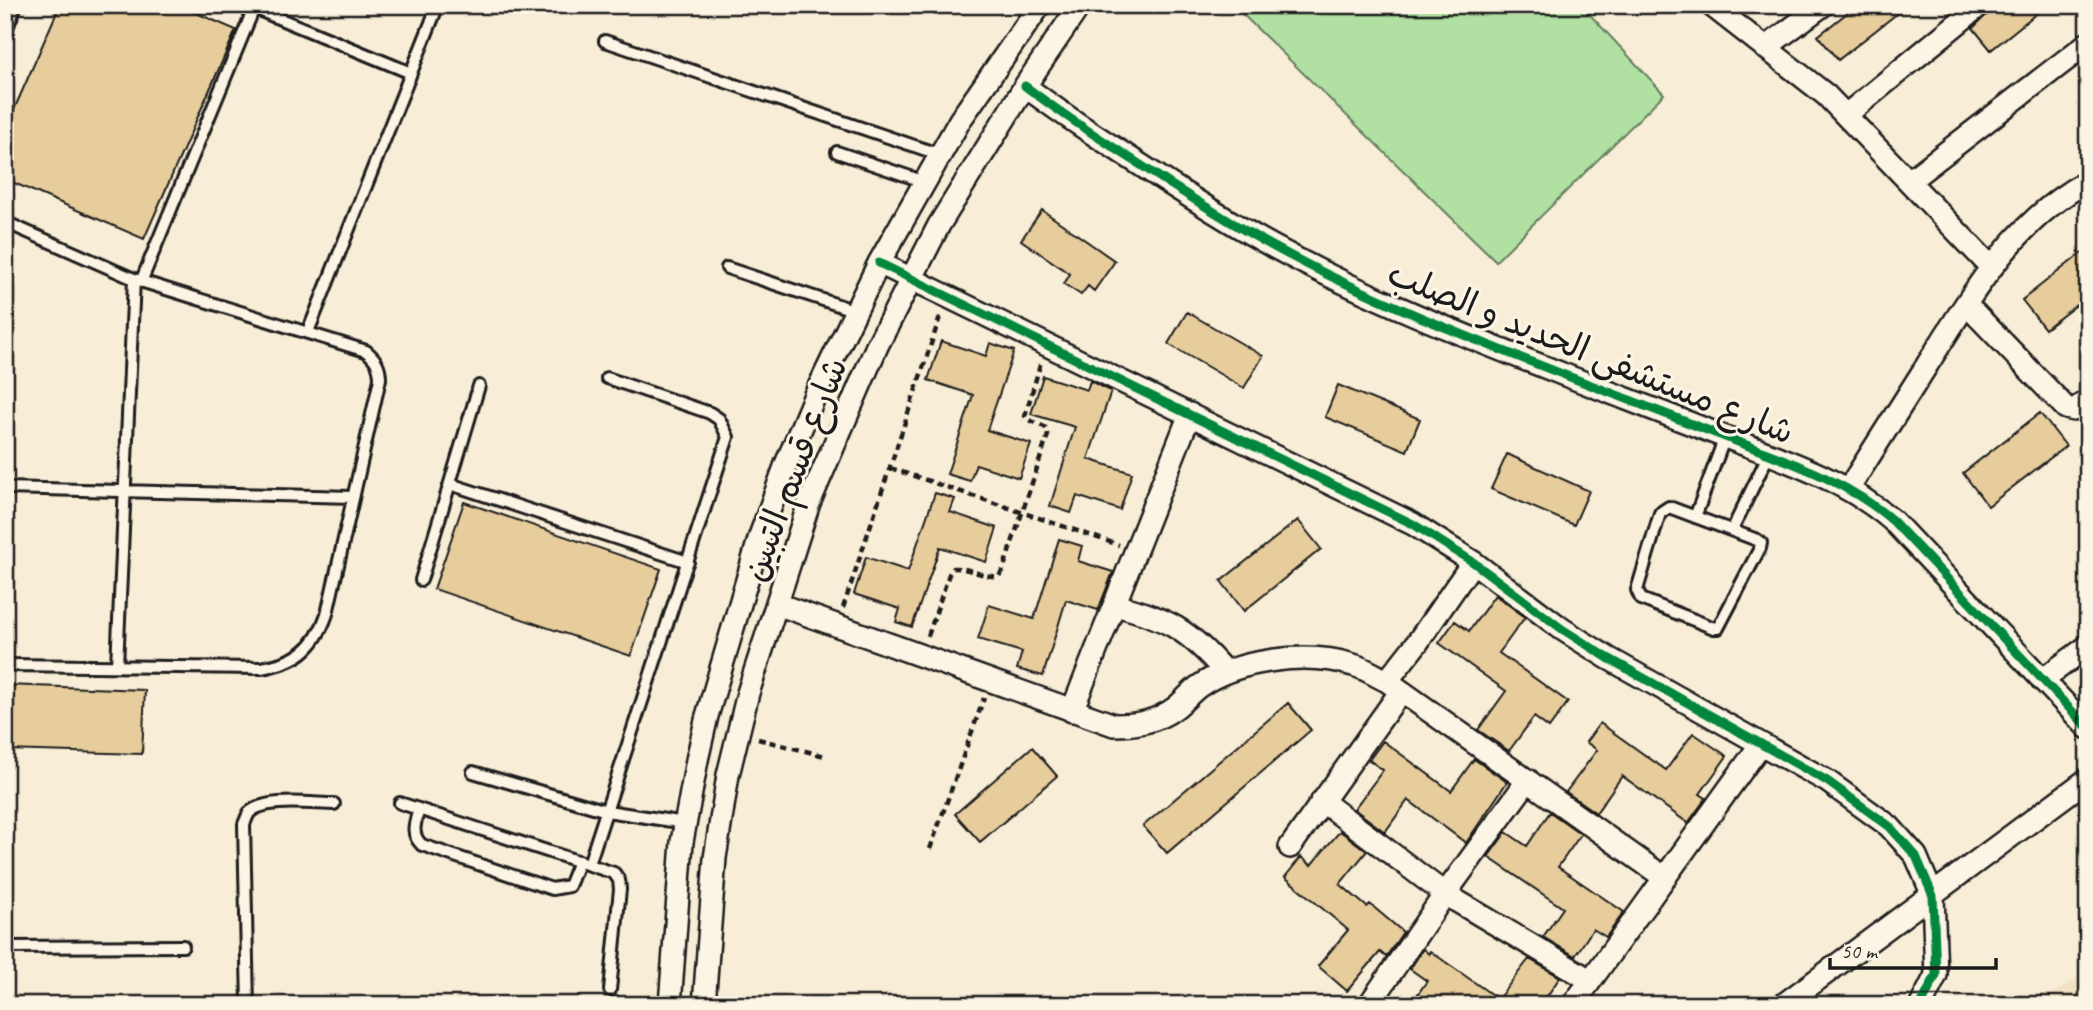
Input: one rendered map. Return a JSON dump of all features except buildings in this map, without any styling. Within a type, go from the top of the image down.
[{"type":"street","name":"شارع قسم التبين","points":[[670,1005],[685,823],[707,716],[760,536],[814,395],[879,263],[960,120],[1040,5]]},
{"type":"street","name":"شارع قسم التبين","points":[[704,1005],[716,848],[737,734],[809,503],[877,346],[910,278],[939,225],[1080,5]]},
{"type":"street","points":[[1711,5],[1802,75],[1846,115],[1991,267]]},
{"type":"street","points":[[1765,48],[1823,5]]},
{"type":"street","points":[[1846,115],[1980,5]]},
{"type":"street","points":[[1909,181],[2088,43]]},
{"type":"street","name":"شارع مستشفى الحديد و الصلب","points":[[1026,86],[1053,108],[1183,193],[1276,248],[1398,307],[1849,488],[1893,521],[2088,728]]},
{"type":"street","points":[[1849,488],[1991,267],[2026,228],[2067,192],[2088,181]]},
{"type":"street","points":[[879,263],[1413,524],[1473,562],[1562,629],[1608,659],[1827,781],[1889,826],[1916,856],[1933,896],[1936,975],[1921,1005]]},
{"type":"street","points":[[1966,304],[2066,408],[2074,411],[2088,400]]},
{"type":"street","points":[[1072,711],[1191,414]]},
{"type":"street","points":[[1290,847],[1322,801],[1418,643],[1473,562]]},
{"type":"street","points":[[778,604],[1114,725],[1136,725],[1157,719],[1175,708],[1198,687],[1224,671],[1287,659],[1322,658],[1354,665],[1394,686],[1665,878]]},
{"type":"street","points":[[1115,605],[1148,613],[1176,626],[1202,645],[1224,671]]},
{"type":"street","points":[[2042,680],[2088,646]]},
{"type":"street","points":[[1573,1005],[1761,744]]},
{"type":"street","points":[[1783,1005],[2088,779]]},
{"type":"street","points":[[1368,1005],[1444,894],[1528,780]]},
{"type":"street","points":[[1322,801],[1444,894],[1590,980]]},
{"type":"lane","points":[[5,33],[16,5]]},
{"type":"lane","points":[[307,332],[438,5]]},
{"type":"lane","points":[[117,666],[138,281],[251,7],[411,73]]},
{"type":"lane","points":[[605,41],[941,155]]},
{"type":"lane","points":[[836,152],[925,182]]},
{"type":"lane","points":[[5,222],[138,281],[366,351],[375,358],[380,368],[380,379],[321,632],[296,658],[261,668],[5,665]]},
{"type":"lane","points":[[727,268],[856,312]]},
{"type":"lane","points":[[419,809],[414,828],[415,836],[422,845],[558,890],[569,886],[584,862],[607,811],[728,438],[719,419],[710,413],[607,378]]},
{"type":"lane","points":[[421,580],[479,386]]},
{"type":"lane","points":[[1695,517],[1725,437]]},
{"type":"lane","points":[[1732,530],[1769,454]]},
{"type":"lane","points":[[450,484],[688,562]]},
{"type":"lane","points":[[5,488],[353,497]]},
{"type":"lane","points":[[1669,507],[1732,530],[1761,543],[1722,625],[1714,628],[1641,599],[1637,590],[1660,513],[1669,507]]},
{"type":"lane","points":[[473,772],[607,811],[685,823]]},
{"type":"lane","points":[[248,1005],[244,824],[250,813],[261,806],[274,803],[334,804]]},
{"type":"lane","points":[[400,803],[614,873],[619,880],[620,889],[610,990]]},
{"type":"lane","points":[[5,947],[183,946]]},
{"type":"path","points":[[837,625],[947,297]]},
{"type":"path","points":[[922,656],[953,568],[989,577],[999,576],[1003,570],[1048,435],[1047,429],[1029,421],[1025,416],[1047,345]]},
{"type":"path","points":[[890,468],[1136,550]]},
{"type":"path","points":[[930,849],[990,681]]},
{"type":"path","points":[[737,734],[825,756]]},
{"type":"shaded area","points":[[2088,970],[2088,1005],[2034,1005],[2067,985]]},
{"type":"green space","points":[[1233,5],[1581,5],[1664,94],[1496,261]]},
{"type":"cycle path","points":[[1025,86],[1183,193],[1256,237],[1346,284],[1532,362],[1797,465],[1857,495],[1893,521],[2088,728]]},
{"type":"cycle path","points":[[879,263],[1413,524],[1473,562],[1562,629],[1608,658],[1827,781],[1889,826],[1916,856],[1933,896],[1936,975],[1921,1005]]}]
